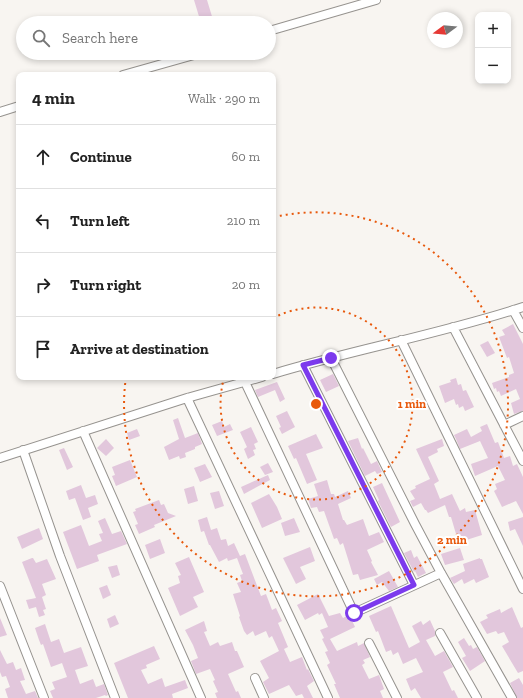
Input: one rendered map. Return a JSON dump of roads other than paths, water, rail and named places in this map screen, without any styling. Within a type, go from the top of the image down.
[{"type":"street","points":[[276,29],[376,0]]},
{"type":"street","points":[[134,72],[177,60]]},
{"type":"street","points":[[0,112],[16,107]]},
{"type":"street","points":[[276,373],[453,327],[523,307]]},
{"type":"street","points":[[513,310],[523,328]]},
{"type":"street","points":[[453,327],[523,461]]},
{"type":"street","points":[[401,340],[523,589]]},
{"type":"street","points":[[331,358],[441,573],[512,698]]},
{"type":"street","points":[[303,365],[414,585]]},
{"type":"street","points":[[0,458],[187,398],[252,380]]},
{"type":"street","points":[[245,382],[354,613],[441,573]]},
{"type":"street","points":[[187,398],[328,698]]},
{"type":"street","points":[[504,425],[523,416]]},
{"type":"street","points":[[83,431],[201,698]]},
{"type":"street","points":[[23,450],[63,562],[115,698]]},
{"type":"street","points":[[0,586],[44,698]]},
{"type":"street","points":[[440,633],[478,698]]},
{"type":"street","points":[[369,643],[397,698]]},
{"type":"street","points":[[255,678],[264,698]]}]
